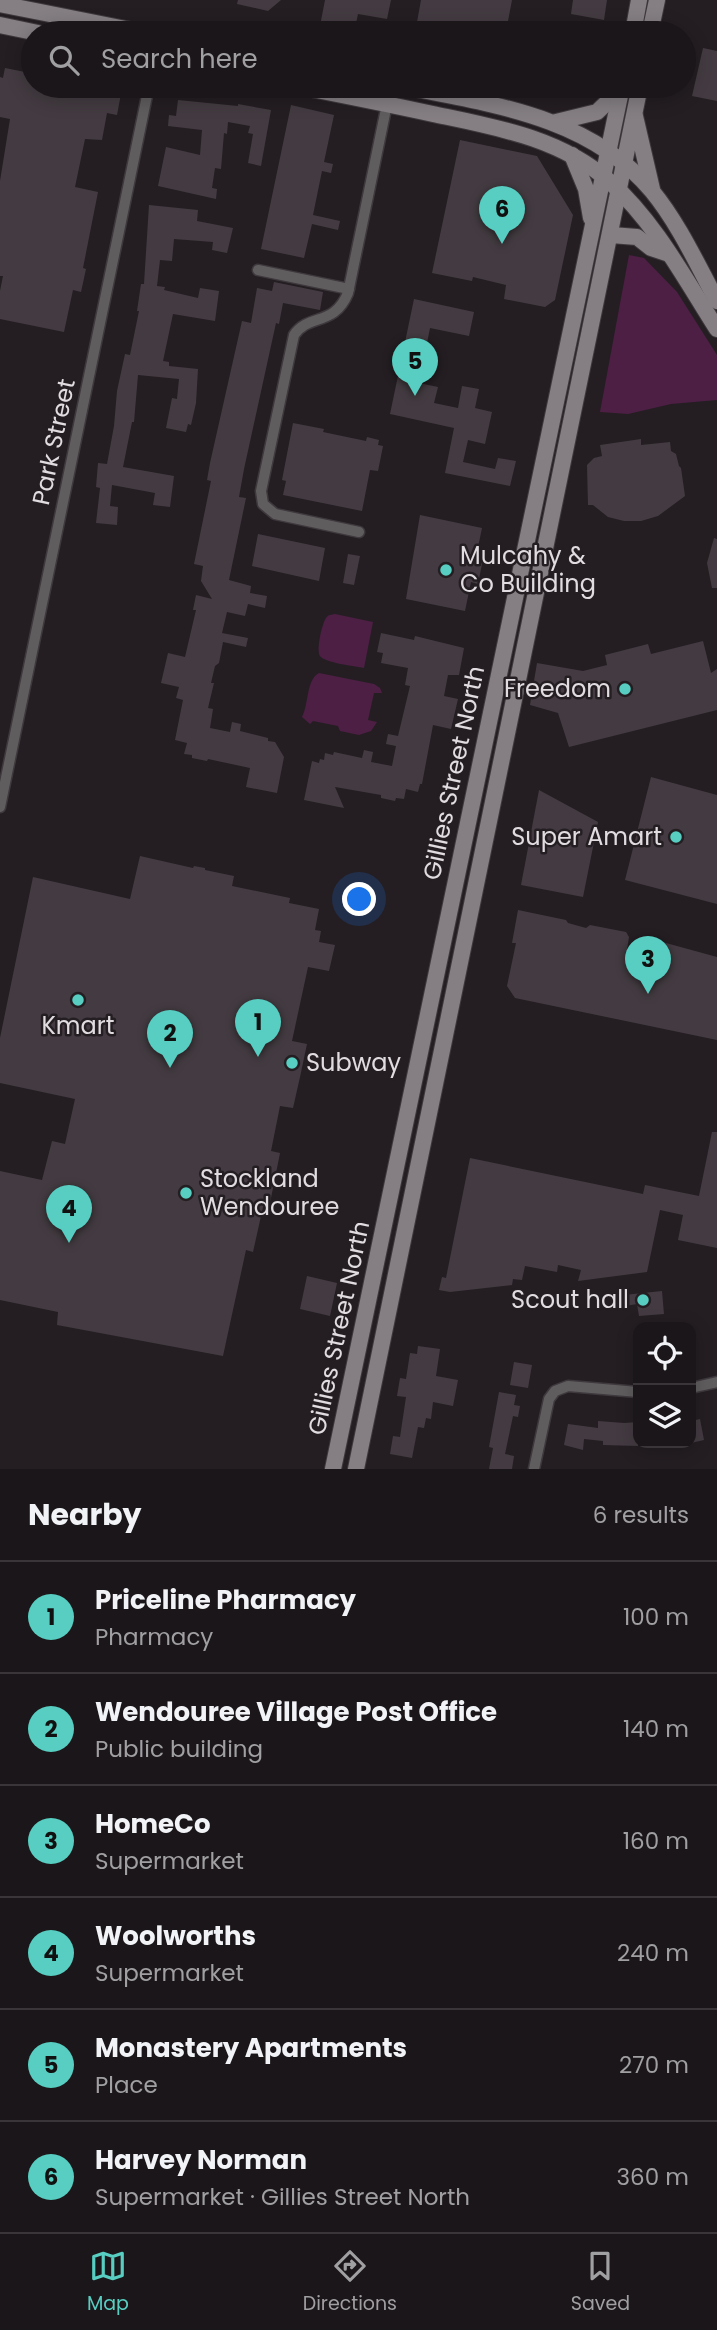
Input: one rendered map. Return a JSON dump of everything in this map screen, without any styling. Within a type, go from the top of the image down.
[{"type":"main road","points":[[635,21],[639,0]]},
{"type":"main road","points":[[653,21],[657,0]]},
{"type":"main road","points":[[0,4],[86,21]]},
{"type":"main road","points":[[0,26],[21,30]]},
{"type":"main road","points":[[357,98],[492,127],[539,140],[572,155],[604,176],[645,220],[717,329]]},
{"type":"main road","points":[[387,104],[388,98]]},
{"type":"main road","points":[[453,98],[556,122],[609,151],[652,192],[676,227],[717,302]]},
{"type":"main road","points":[[556,122],[597,112],[611,98]]},
{"type":"main road","name":"Gillies Street North","points":[[333,1469],[619,98]]},
{"type":"main road","name":"Gillies Street North","points":[[356,1469],[638,98]]},
{"type":"main road","points":[[634,115],[652,192]]},
{"type":"main road","points":[[572,155],[586,188],[593,227]]},
{"type":"main road","points":[[611,234],[637,237],[651,248],[669,254]]},
{"type":"main road","points":[[460,857],[481,861]]},
{"type":"main road","points":[[375,1267],[396,1272]]},
{"type":"street","name":"Park Street","points":[[0,807],[5,755],[146,98]]},
{"type":"street","points":[[359,532],[275,514],[264,506],[260,493],[294,335],[304,325],[324,319],[337,311],[349,289],[387,104]]},
{"type":"street","points":[[258,270],[349,289]]},
{"type":"street","points":[[696,1387],[717,1382]]},
{"type":"street","points":[[534,1469],[549,1399],[555,1391],[568,1386],[633,1392]]},
{"type":"shaded area","points":[[629,255],[644,258],[677,292],[717,355],[717,400],[671,404],[628,414],[600,412]]},
{"type":"shaded area","points":[[335,614],[373,622],[364,668],[334,662],[320,656],[319,643],[323,626],[327,617]]},
{"type":"shaded area","points":[[319,673],[374,684],[380,688],[382,693],[374,693],[368,720],[377,722],[371,731],[359,735],[340,731],[338,726],[313,721],[310,724],[302,717],[312,681]]},
{"type":"building","points":[[238,0],[281,0],[268,11],[237,4]]},
{"type":"building","points":[[325,0],[391,0],[387,19],[358,14],[357,21],[321,21]]},
{"type":"building","points":[[421,0],[512,0],[508,21],[417,21]]},
{"type":"building","points":[[573,0],[607,0],[604,20],[571,14]]},
{"type":"building","points":[[703,48],[717,51],[717,101],[696,97],[696,79]]},
{"type":"building","points":[[5,68],[21,71],[21,98],[120,98],[117,115],[107,113],[102,140],[85,139],[75,187],[98,192],[81,292],[73,290],[64,332],[0,319],[3,276],[0,276],[0,181],[10,119],[0,117],[0,77],[3,78]]},
{"type":"building","points":[[178,100],[238,104],[271,110],[261,166],[248,163],[253,134],[248,133],[250,126],[228,122],[227,134],[224,133],[221,169],[215,168],[212,188],[217,189],[216,199],[158,186],[166,147],[200,155],[202,130],[168,126],[169,115],[176,116]]},
{"type":"building","points":[[291,105],[334,115],[324,162],[333,164],[331,173],[322,171],[313,215],[340,221],[338,230],[312,224],[304,258],[261,249]]},
{"type":"building","points":[[460,140],[537,156],[573,215],[555,300],[545,307],[504,299],[506,285],[473,277],[472,281],[432,273]]},
{"type":"building","points":[[149,205],[198,210],[197,221],[233,228],[227,253],[212,250],[213,242],[174,239],[172,261],[160,260],[157,286],[165,287],[164,290],[198,298],[200,288],[219,291],[215,321],[173,314],[163,361],[169,362],[169,366],[198,369],[196,403],[191,425],[188,424],[186,432],[166,428],[172,398],[177,399],[179,379],[138,375],[134,422],[123,467],[174,476],[170,507],[153,505],[155,493],[112,485],[110,506],[118,507],[117,525],[96,523],[100,488],[96,487],[98,463],[107,464],[117,391],[125,354],[130,355],[139,311],[141,284],[144,284]]},
{"type":"building","points":[[274,282],[323,292],[320,310],[283,303],[279,324],[276,323],[244,469],[239,497],[246,498],[229,580],[251,586],[250,593],[267,596],[265,608],[248,604],[245,616],[227,612],[222,633],[248,638],[246,647],[223,642],[211,683],[214,683],[208,708],[213,709],[210,728],[230,732],[232,722],[241,724],[240,731],[275,742],[284,757],[277,793],[246,787],[250,768],[192,758],[192,755],[184,754],[187,743],[175,740],[183,700],[176,698],[179,687],[161,683],[168,653],[185,657],[196,610],[193,610],[196,595],[212,599],[201,581],[203,566],[194,564],[211,481],[207,480],[210,463],[242,321],[251,323],[257,288],[272,291]]},
{"type":"building","points":[[414,299],[474,312],[469,336],[430,328],[419,383],[438,387],[434,403],[458,408],[462,386],[479,389],[475,408],[492,412],[485,444],[468,440],[463,462],[495,469],[498,458],[516,461],[510,486],[445,473],[454,428],[390,414]]},
{"type":"building","points":[[293,423],[366,441],[367,437],[379,440],[378,445],[383,446],[378,471],[370,470],[362,511],[283,495],[286,481],[282,480]]},
{"type":"building","points":[[641,439],[641,445],[670,442],[671,451],[676,454],[681,468],[685,496],[658,516],[641,521],[608,517],[593,505],[588,505],[587,465],[594,458],[602,456],[600,445]]},
{"type":"building","name":"Mulcahy & Co Building","points":[[420,515],[482,528],[476,557],[483,559],[478,584],[471,582],[465,611],[406,599]]},
{"type":"building","points":[[258,534],[325,548],[319,581],[252,566]]},
{"type":"building","points":[[714,538],[717,539],[717,588],[712,588],[707,563]]},
{"type":"building","points":[[348,554],[360,556],[354,585],[343,583]]},
{"type":"building","points":[[381,633],[414,640],[415,636],[464,648],[459,675],[448,675],[444,696],[458,699],[451,729],[433,725],[422,784],[418,792],[406,789],[404,799],[396,798],[395,801],[381,798],[381,795],[335,787],[344,808],[304,800],[312,761],[319,763],[320,759],[324,760],[325,753],[333,755],[334,752],[362,758],[364,750],[373,752],[371,762],[392,766],[396,746],[386,744],[388,734],[398,736],[410,686],[405,685],[408,668],[381,663],[383,653],[377,652]]},
{"type":"building","name":"Freedom","points":[[703,641],[711,673],[717,669],[717,710],[569,747],[558,713],[530,705],[537,663],[583,671],[607,665],[605,655],[648,644],[651,654]]},
{"type":"building","name":"Super Amart","points":[[651,777],[717,795],[717,904],[625,880]]},
{"type":"building","points":[[539,790],[598,822],[583,897],[521,885]]},
{"type":"building","points":[[140,856],[234,876],[232,886],[290,898],[289,903],[319,909],[315,930],[321,931],[319,942],[335,945],[329,971],[308,967],[292,1041],[307,1044],[300,1077],[293,1108],[280,1106],[271,1151],[280,1153],[269,1208],[263,1207],[253,1252],[246,1250],[223,1356],[57,1325],[58,1312],[0,1300],[0,1171],[42,1180],[52,1141],[65,1144],[75,1099],[0,1083],[0,1038],[33,877],[130,899]]},
{"type":"building","points":[[518,910],[566,920],[586,928],[590,925],[626,932],[629,937],[627,950],[648,955],[651,943],[655,940],[717,957],[717,1040],[515,998],[507,986],[516,943],[512,943]]},
{"type":"building","points":[[712,1132],[717,1132],[717,1248],[678,1240],[683,1215],[660,1210],[647,1272],[578,1281],[581,1270],[558,1265],[557,1272],[525,1266],[522,1280],[513,1279],[512,1285],[450,1292],[439,1290],[442,1277],[446,1278],[470,1158],[643,1194],[645,1185],[699,1196]]},
{"type":"building","points":[[307,1276],[337,1283],[330,1316],[300,1309]]},
{"type":"building","name":"Scout hall","points":[[662,1291],[664,1314],[639,1316],[637,1304],[625,1306],[624,1295]]},
{"type":"building","points":[[418,1346],[440,1349],[436,1376],[458,1380],[453,1406],[433,1402],[431,1419],[426,1418],[424,1428],[418,1427],[412,1458],[390,1454],[393,1436],[400,1437],[406,1397],[397,1396],[400,1378],[406,1379],[410,1353],[417,1354]]},
{"type":"building","points":[[514,1362],[532,1365],[528,1388],[510,1385]]},
{"type":"building","points":[[499,1392],[516,1395],[514,1405],[520,1406],[518,1417],[513,1416],[505,1454],[514,1456],[512,1469],[489,1469],[493,1448],[489,1447]]},
{"type":"building","points":[[700,1419],[704,1440],[696,1442],[696,1420]]},
{"type":"building","points":[[598,1421],[633,1422],[633,1446],[603,1445],[603,1441],[584,1439],[583,1450],[564,1445],[568,1424],[598,1428]]},
{"type":"place","name":"Harvey Norman","points":[[502,244]]},
{"type":"place","name":"Monastery Apartments","points":[[415,396]]},
{"type":"place","name":"Mulcahy & Co Building","points":[[446,570]]},
{"type":"place","name":"Freedom","points":[[625,689]]},
{"type":"place","name":"Super Amart","points":[[676,837]]},
{"type":"place","name":"HomeCo","points":[[648,994]]},
{"type":"place","name":"Kmart","points":[[78,1000]]},
{"type":"place","name":"Priceline Pharmacy","points":[[258,1057]]},
{"type":"place","name":"Subway","points":[[292,1063]]},
{"type":"place","name":"Wendouree Village Post Office","points":[[170,1068]]},
{"type":"place","name":"Stockland Wendouree","points":[[186,1193]]},
{"type":"place","name":"Woolworths","points":[[69,1243]]},
{"type":"place","name":"Scout hall","points":[[643,1300]]}]
